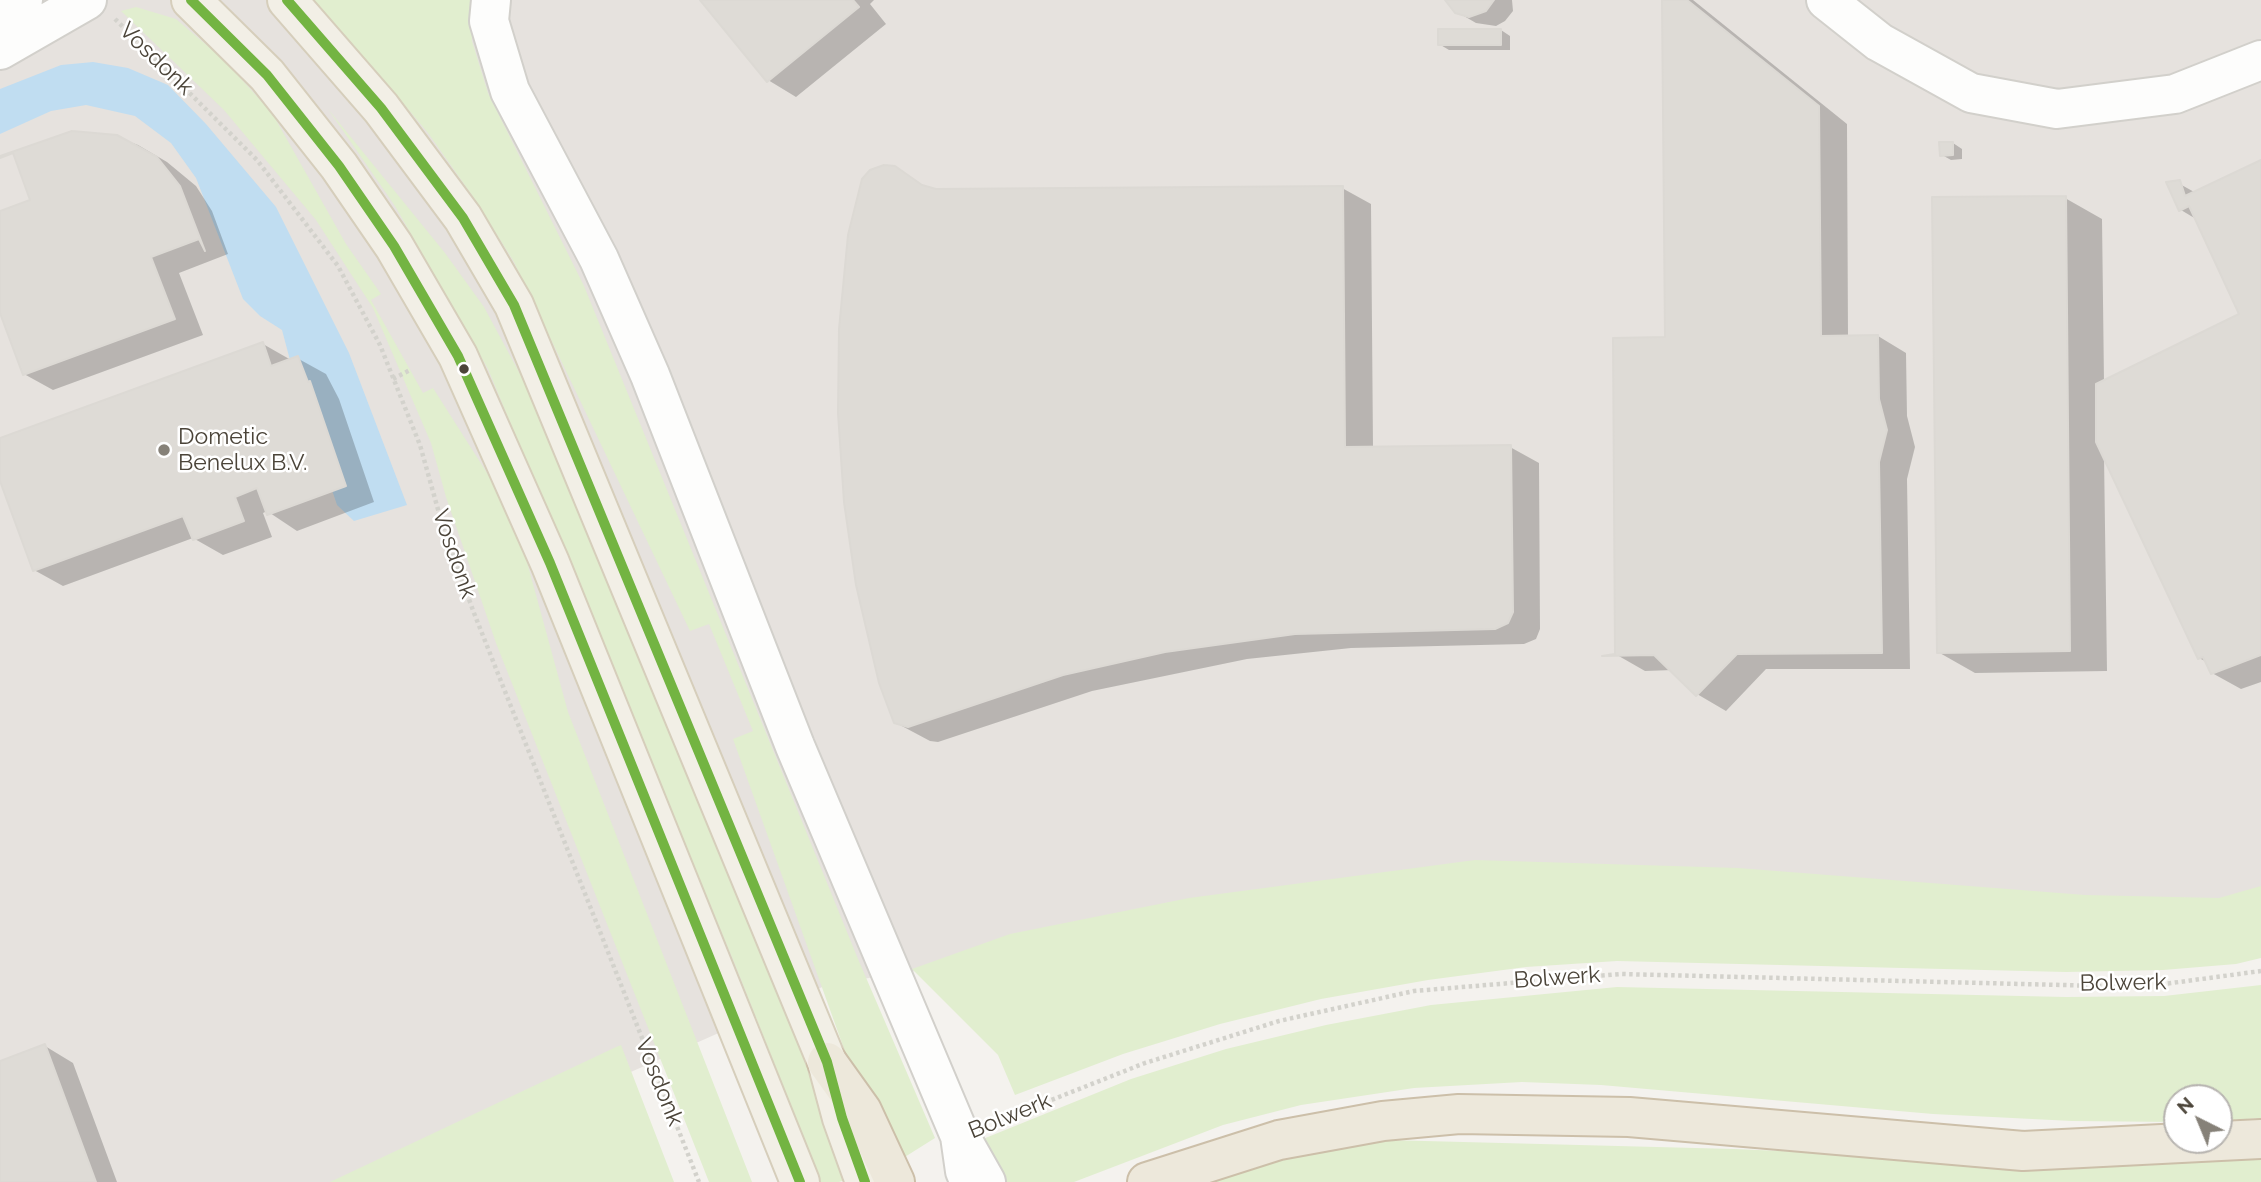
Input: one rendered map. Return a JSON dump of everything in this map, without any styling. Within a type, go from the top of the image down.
[{"type":"highway","points":[[827,1062],[862,1111],[895,1182]]},
{"type":"highway","points":[[1147,1182],[1279,1140],[1383,1121],[1460,1114],[1629,1117],[2023,1151],[2261,1139]]},
{"type":"main road","points":[[191,0],[267,75],[340,166],[394,246],[458,356],[550,563],[800,1182]]},
{"type":"main road","points":[[287,0],[382,108],[463,218],[514,304],[827,1062],[842,1118],[865,1182]]},
{"type":"street","points":[[0,22],[23,0]]},
{"type":"street","points":[[491,0],[489,21],[510,91],[599,259],[640,352],[805,771],[960,1136],[986,1182]]},
{"type":"street","points":[[1826,0],[1879,42],[1971,93],[2057,109],[2175,94],[2261,60]]},
{"type":"street","points":[[0,50],[100,9]]},
{"type":"street","points":[[960,1136],[965,1171],[970,1182]]},
{"type":"path","name":"Vosdonk","points":[[100,9],[257,160],[338,266],[380,345],[421,445],[444,531],[474,613],[699,1182]]},
{"type":"path","points":[[393,379],[410,370]]},
{"type":"path","name":"Bolwerk","points":[[960,1136],[1145,1063],[1279,1021],[1414,991],[1621,974],[2142,987],[2261,971]]},
{"type":"shaded area","points":[[0,0],[2261,0],[2261,910],[1442,892],[829,984],[383,1182],[0,1182]]},
{"type":"green space","points":[[306,0],[472,0],[472,41],[488,93],[584,286],[858,959],[935,1138],[900,1160],[848,1060],[733,739],[753,731],[709,624],[690,631],[514,262],[474,198],[428,133],[372,66]]},
{"type":"green space","points":[[136,7],[176,19],[224,60],[272,113],[346,244],[381,294],[371,300],[423,393],[433,388],[501,495],[524,551],[568,712],[752,1182],[709,1182],[496,643],[446,497],[431,443],[373,308],[316,220],[224,110],[121,11]]},
{"type":"green space","points":[[328,109],[445,253],[484,307],[535,402],[854,1177],[839,1182],[821,1182],[736,967],[488,369],[395,206]]},
{"type":"green space","points":[[1475,860],[1738,868],[2085,895],[2219,898],[2261,886],[2261,958],[2236,964],[2163,970],[2066,972],[1617,961],[1526,967],[1428,980],[1321,999],[1220,1024],[1123,1054],[1015,1095],[998,1055],[912,969],[1010,934],[1189,898]]},
{"type":"green space","points":[[2261,985],[2261,1118],[2233,1120],[2233,1084],[2163,1084],[2163,1122],[2072,1121],[1933,1114],[1601,1085],[1522,1082],[1414,1088],[1301,1105],[1223,1125],[1074,1182],[995,1182],[978,1141],[1131,1079],[1226,1049],[1326,1025],[1431,1005],[1617,987],[2066,997],[2164,996]]},
{"type":"green space","points":[[621,1045],[674,1182],[330,1182],[614,1048]]},
{"type":"green space","points":[[1386,1140],[1734,1149],[2141,1166],[2261,1156],[2261,1182],[1194,1182],[1227,1170]]},
{"type":"water","points":[[93,62],[128,68],[168,85],[206,124],[276,207],[349,353],[407,505],[354,521],[337,505],[295,379],[282,330],[260,316],[243,299],[196,178],[171,143],[135,116],[86,105],[51,111],[0,134],[0,89],[61,65]]},
{"type":"building","points":[[700,0],[853,0],[859,7],[767,82]]},
{"type":"building","points":[[1445,0],[1494,0],[1486,11],[1469,17],[1455,13]]},
{"type":"building","points":[[1662,0],[1687,0],[1819,106],[1821,336],[1878,335],[1879,399],[1887,430],[1879,462],[1882,653],[1737,654],[1696,696],[1654,655],[1602,656],[1615,654],[1613,338],[1665,337]]},
{"type":"building","points":[[1438,29],[1501,29],[1501,45],[1438,45]]},
{"type":"building","points":[[72,131],[117,135],[157,157],[180,186],[205,251],[199,239],[151,257],[175,319],[23,375],[0,313],[0,211],[30,200],[13,153],[0,156]]},
{"type":"building","points":[[1939,142],[1953,142],[1953,155],[1940,156]]},
{"type":"building","points":[[2261,160],[2261,655],[2211,674],[2203,657],[2198,659],[2096,442],[2096,384],[2239,314],[2189,206],[2179,211],[2166,182],[2180,180],[2185,196]]},
{"type":"building","points":[[884,165],[895,166],[922,185],[936,189],[1343,186],[1345,447],[1511,445],[1513,612],[1508,623],[1495,629],[1295,634],[1165,652],[1063,675],[908,727],[894,723],[879,683],[856,585],[844,502],[838,413],[839,329],[848,235],[862,179],[870,170]]},
{"type":"building","points":[[2066,196],[2070,651],[1937,653],[1932,197]]},
{"type":"building","points":[[263,342],[271,366],[298,356],[308,382],[310,381],[346,486],[267,515],[257,488],[235,497],[244,521],[193,540],[183,516],[33,571],[0,481],[0,438]]},
{"type":"building","points":[[45,1044],[96,1182],[0,1182],[0,1061]]},
{"type":"transit line","points":[[191,0],[267,75],[339,166],[394,246],[458,356],[550,563],[800,1182]]},
{"type":"transit line","points":[[287,0],[381,108],[463,218],[514,305],[827,1062],[842,1118],[865,1182]]},
{"type":"place","name":"Dometic Benelux B.V.","points":[[164,450]]}]
